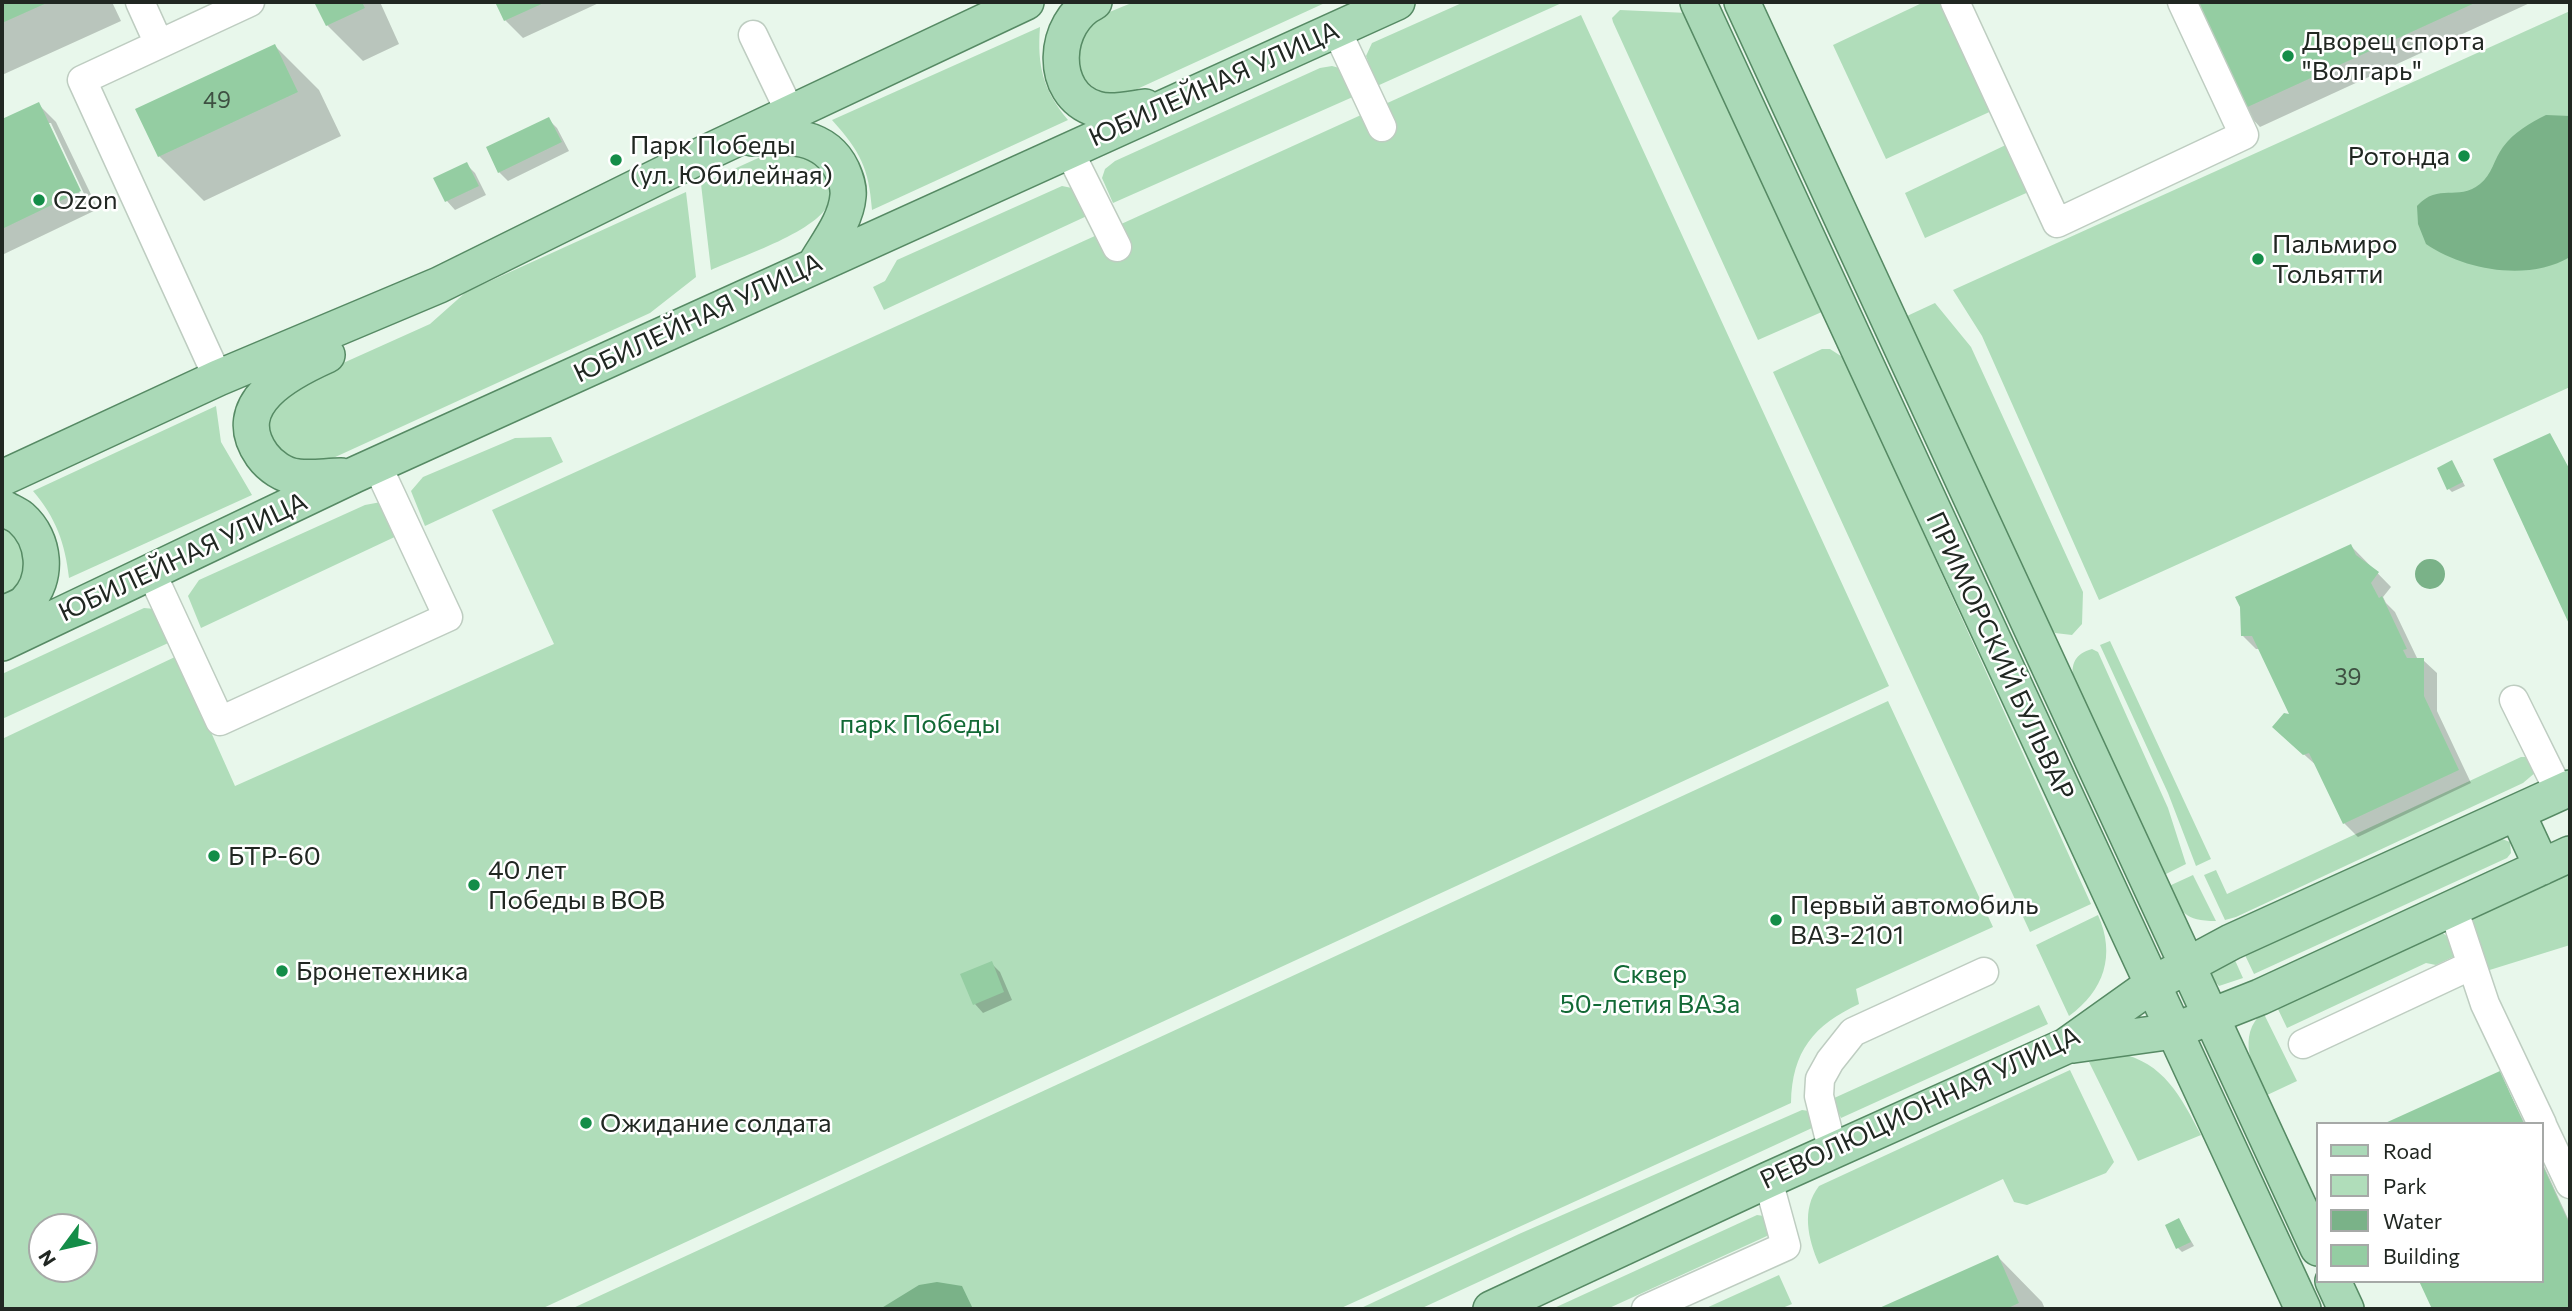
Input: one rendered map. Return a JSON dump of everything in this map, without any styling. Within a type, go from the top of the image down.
[{"type":"main road","points":[[2,478],[218,378],[439,285],[1026,2]]},
{"type":"main road","points":[[1094,2],[1085,6],[1068,26],[1061,48],[1061,70],[1071,93],[1096,109],[1123,111],[1175,101]]},
{"type":"main road","name":"ЮБИЛЕЙНАЯ УЛИЦА","points":[[2,643],[365,470],[1397,2]]},
{"type":"main road","name":"ПРИМОРСКИЙ БУЛЬВАР","points":[[1698,2],[2303,1309]]},
{"type":"main road","points":[[1742,2],[2316,1244]]},
{"type":"main road","points":[[737,140],[780,135],[808,139],[827,150],[839,165],[847,181],[848,197],[839,224],[815,265]]},
{"type":"main road","points":[[365,470],[296,477],[275,468],[256,445],[251,426],[254,410],[281,379],[396,323],[439,285]]},
{"type":"main road","points":[[2,507],[21,518],[34,536],[41,578],[25,603],[2,614]]},
{"type":"main road","name":"РЕВОЛЮЦИОННАЯ УЛИЦА","points":[[1491,1309],[2066,1046],[2153,984],[2231,942],[2565,791]]},
{"type":"main road","points":[[2066,1046],[2174,1031],[2556,861],[2518,813]]},
{"type":"main road","points":[[2334,1283],[2346,1309]]},
{"type":"street","points":[[139,2],[159,44]]},
{"type":"street","points":[[218,378],[82,80],[250,2]]},
{"type":"street","points":[[1955,2],[2057,223],[2244,135],[2182,2]]},
{"type":"street","points":[[1336,29],[1382,127]]},
{"type":"street","points":[[753,36],[792,114]]},
{"type":"street","points":[[1068,149],[1117,247]]},
{"type":"street","points":[[151,572],[220,721],[448,617],[365,470]]},
{"type":"street","points":[[2514,700],[2565,791]]},
{"type":"street","points":[[2453,908],[2485,1004],[2541,1122]]},
{"type":"street","points":[[2303,1044],[2472,965]]},
{"type":"street","points":[[1833,1152],[1819,1096],[1821,1079],[1830,1062],[1853,1032],[1984,972]]},
{"type":"street","points":[[2544,1128],[2570,1184]]},
{"type":"street","points":[[1646,1309],[1786,1246],[1768,1180]]},
{"type":"green space","points":[[1134,2],[1327,2],[1124,95],[1103,92],[1089,83],[1080,69],[1079,48],[1082,34],[1087,26],[1100,17]]},
{"type":"green space","points":[[1464,2],[1564,2],[1377,86],[1366,56],[1372,43]]},
{"type":"green space","points":[[1924,2],[1946,2],[1996,109],[1886,159],[1833,45]]},
{"type":"green space","points":[[1620,10],[1688,13],[1824,311],[1758,340],[1613,22],[1612,18]]},
{"type":"green space","points":[[2570,11],[2570,387],[2099,600],[1982,336],[1953,290]]},
{"type":"green space","name":"парк Победы","points":[[1581,15],[1889,686],[541,1309],[2,1309],[2,739],[177,656],[235,786],[554,644],[492,510]]},
{"type":"green space","points":[[1040,27],[1041,66],[1047,88],[1068,120],[872,210],[861,161],[850,141],[832,120]]},
{"type":"green space","points":[[1332,66],[1343,69],[1355,96],[1113,203],[1102,178],[1105,169],[1115,161],[1320,68]]},
{"type":"green space","points":[[2012,142],[2033,190],[1925,238],[1905,193]]},
{"type":"green space","points":[[778,149],[818,159],[831,189],[830,200],[824,211],[797,232],[711,270],[701,184]]},
{"type":"green space","points":[[1062,186],[1072,188],[1089,215],[884,310],[873,287],[885,281],[897,260]]},
{"type":"green space","points":[[686,192],[696,277],[650,313],[320,464],[288,463],[261,421],[292,386],[430,324],[466,292]]},
{"type":"green space","points":[[1935,303],[1971,347],[2083,592],[2082,624],[2072,635],[2055,633],[2047,624],[1907,316]]},
{"type":"green space","points":[[1822,349],[1830,349],[1844,358],[2091,904],[2030,932],[1773,372]]},
{"type":"green space","points":[[216,406],[221,442],[252,495],[69,578],[58,531],[48,511],[33,491]]},
{"type":"green space","points":[[551,437],[563,462],[425,526],[411,491],[423,477],[515,438]]},
{"type":"green space","points":[[381,502],[401,534],[201,628],[188,596],[199,580],[365,505]]},
{"type":"green space","points":[[2,523],[20,540],[25,561],[19,581],[2,599]]},
{"type":"green space","points":[[144,608],[155,609],[177,639],[2,719],[2,674]]},
{"type":"green space","points":[[2110,641],[2211,859],[2196,866],[2168,793],[2100,645]]},
{"type":"green space","points":[[2092,649],[2098,652],[2168,808],[2186,864],[2164,875],[2073,680],[2075,660]]},
{"type":"green space","name":"Сквер 50-летия ВАЗа","points":[[1888,701],[1993,927],[1856,989],[1859,1004],[1843,1012],[1818,1031],[1801,1054],[1792,1085],[1791,1103],[1339,1309],[571,1309]]},
{"type":"green space","points":[[2521,757],[2527,757],[2536,772],[2523,783],[2236,917],[2225,920],[2204,875],[2216,870],[2227,894]]},
{"type":"green space","points":[[2497,837],[2510,842],[2511,853],[2507,858],[2254,974],[2244,953]]},
{"type":"green space","points":[[2570,868],[2570,945],[2480,973],[2468,928],[2472,913]]},
{"type":"green space","points":[[2193,875],[2216,921],[2205,921],[2185,914],[2173,895],[2169,886]]},
{"type":"green space","points":[[2098,915],[2106,944],[2103,971],[2091,995],[2069,1016],[2036,945]]},
{"type":"green space","points":[[2441,932],[2452,942],[2453,957],[2436,965],[2426,963],[2287,1028],[2276,1005]]},
{"type":"green space","points":[[2234,958],[2243,978],[2219,986],[2211,977],[2212,971]]},
{"type":"green space","points":[[2039,1005],[2048,1024],[1841,1118],[1832,1099]]},
{"type":"green space","points":[[2263,1012],[2297,1081],[2265,1096],[2249,1053],[2250,1031]]},
{"type":"green space","points":[[2118,1053],[2148,1064],[2159,1073],[2178,1095],[2201,1135],[2138,1161],[2089,1062]]},
{"type":"green space","points":[[2070,1070],[2114,1162],[2106,1173],[2027,1205],[2014,1202],[2003,1179],[1819,1264],[1809,1234],[1808,1214],[1813,1195],[1819,1186]]},
{"type":"green space","points":[[1802,1110],[1809,1111],[1815,1124],[1812,1128],[1420,1309],[1359,1309],[1519,1234]]},
{"type":"green space","points":[[1757,1215],[1764,1216],[1771,1231],[1767,1236],[1607,1309],[1552,1309]]},
{"type":"green space","points":[[1779,1275],[1792,1304],[1780,1309],[1704,1309]]},
{"type":"water","points":[[2546,115],[2570,116],[2570,257],[2535,269],[2496,270],[2459,261],[2426,244],[2418,224],[2417,206],[2433,195],[2464,192],[2480,184],[2507,142],[2523,128]]},
{"type":"water","points":[[2430,559],[2441,563],[2445,574],[2441,585],[2430,589],[2419,585],[2415,574],[2419,563]]},
{"type":"water","points":[[937,1282],[962,1286],[973,1309],[880,1309],[919,1285]]},
{"type":"building","points":[[2,2],[49,2],[2,23]]},
{"type":"building","points":[[314,2],[362,2],[365,8],[326,26]]},
{"type":"building","points":[[495,2],[546,2],[504,21]]},
{"type":"building","name":"Дворец спорта \"Волгарь\"","points":[[2191,2],[2477,2],[2241,110]]},
{"type":"building","points":[[275,44],[298,92],[158,157],[135,109]]},
{"type":"building","points":[[39,102],[81,191],[2,229],[2,119]]},
{"type":"building","points":[[549,117],[562,142],[498,173],[486,147]]},
{"type":"building","points":[[467,162],[479,186],[445,202],[433,178]]},
{"type":"building","points":[[2550,433],[2570,470],[2570,626],[2493,459]]},
{"type":"building","points":[[2452,460],[2463,482],[2447,490],[2437,468]]},
{"type":"building","points":[[2351,544],[2356,555],[2379,572],[2371,583],[2379,598],[2382,596],[2407,649],[2403,650],[2407,658],[2424,658],[2424,696],[2459,770],[2343,824],[2309,753],[2303,755],[2272,727],[2284,713],[2289,714],[2252,636],[2241,636],[2240,607],[2235,597]]},
{"type":"building","points":[[992,961],[1004,992],[973,1005],[960,974]]},
{"type":"building","points":[[2500,1071],[2523,1122],[2387,1122]]},
{"type":"building","points":[[2544,1168],[2570,1225],[2570,1309],[2432,1309],[2420,1283],[2544,1283]]},
{"type":"building","points":[[2179,1218],[2191,1242],[2176,1249],[2165,1225]]},
{"type":"building","points":[[1998,1255],[2019,1303],[2006,1309],[1877,1309]]},
{"type":"place","name":"Дворец спорта \"Волгарь\"","points":[[2288,56]]},
{"type":"place","name":"Ротонда","points":[[2464,156]]},
{"type":"place","name":"Парк Победы (ул. Юбилейная)","points":[[616,160]]},
{"type":"place","name":"Ozon","points":[[39,200]]},
{"type":"place","name":"Пальмиро Тольятти","points":[[2258,259]]},
{"type":"place","name":"БТР-60","points":[[214,856]]},
{"type":"place","name":"40 лет Победы в ВОВ","points":[[474,885]]},
{"type":"place","name":"Первый автомобиль ВАЗ-2101","points":[[1776,920]]},
{"type":"place","name":"Бронетехника","points":[[282,971]]},
{"type":"place","name":"Ожидание солдата","points":[[586,1123]]}]
